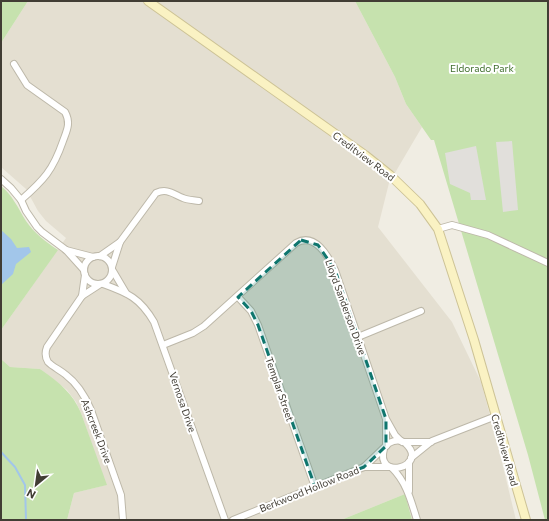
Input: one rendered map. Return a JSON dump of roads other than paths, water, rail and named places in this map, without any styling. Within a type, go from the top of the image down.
[{"type":"street","name":"Creditview Road","points":[[148,1],[359,150],[390,174],[420,204],[438,229],[474,340],[526,520]]},
{"type":"street","points":[[14,64],[27,85],[65,112],[68,116],[69,125],[57,160],[37,185],[21,200]]},
{"type":"street","points":[[1,179],[21,200],[26,211],[37,227],[66,250],[90,282],[101,284],[110,279],[120,242],[153,196],[160,192],[170,191],[184,199],[199,200]]},
{"type":"street","points":[[438,229],[452,224],[488,235],[548,263]]},
{"type":"street","name":"Lloyd Sanderson Drive","points":[[163,345],[193,333],[204,326],[238,297],[296,242],[301,240],[312,241],[318,244],[331,261],[386,419],[395,435],[403,442]]},
{"type":"street","points":[[84,272],[87,262],[120,242]]},
{"type":"street","points":[[66,250],[108,259],[113,269]]},
{"type":"street","name":"Vernosa Drive","points":[[113,269],[126,293]]},
{"type":"street","name":"Ashcreek Drive","points":[[82,296],[84,272]]},
{"type":"street","name":"Vernosa Drive","points":[[101,284],[126,293],[139,303],[149,314],[159,332],[225,520]]},
{"type":"street","name":"Ashcreek Drive","points":[[101,284],[82,296],[47,347],[46,356],[48,362],[77,385],[85,396],[121,495],[123,520]]},
{"type":"street","name":"Templar Street","points":[[238,297],[251,311],[258,325],[315,487]]},
{"type":"street","points":[[358,337],[421,311]]},
{"type":"street","points":[[417,520],[409,493],[402,481],[384,461],[383,457],[385,447],[393,441],[432,441],[496,416]]},
{"type":"street","name":"Lloyd Sanderson Drive","points":[[385,447],[386,419]]},
{"type":"street","points":[[391,467],[401,468],[432,441]]},
{"type":"street","points":[[403,442],[410,449],[409,493]]},
{"type":"street","name":"Berkwood Hollow Road","points":[[233,520],[364,467],[385,447]]},
{"type":"street","name":"Berkwood Hollow Road","points":[[364,467],[391,467]]},
{"type":"water","points":[[1,230],[11,239],[17,248],[29,247],[31,252],[16,264],[13,274],[1,285]]},
{"type":"waterway","points":[[1,452],[15,467],[25,485],[26,520]]},
{"type":"park label","name":"Eldorado Park","points":[[482,68]]}]
